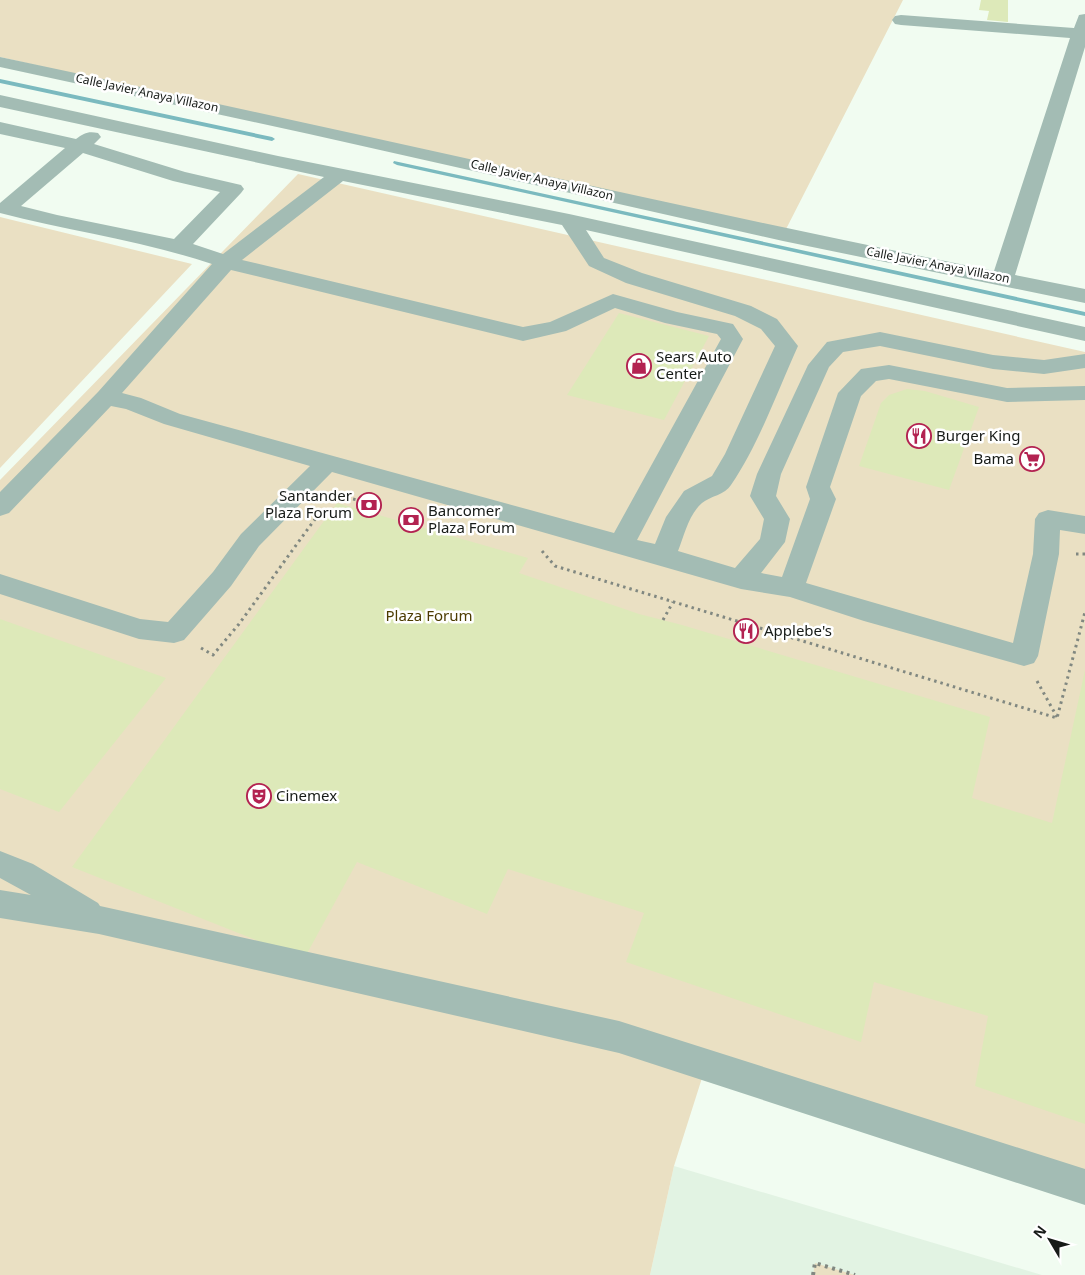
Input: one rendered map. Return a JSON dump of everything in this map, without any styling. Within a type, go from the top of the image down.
[{"type":"street","points":[[900,20],[1084,29],[1003,278]]},
{"type":"street","name":"Calle Javier Anaya Villazon","points":[[0,62],[294,145],[340,174],[569,220],[1085,334]]},
{"type":"street","name":"Calle Javier Anaya Villazon","points":[[0,101],[107,125],[294,145],[783,235],[1085,296]]},
{"type":"street","points":[[107,125],[6,208],[56,221],[179,246],[226,262],[523,334],[536,333],[562,325],[613,302],[672,318],[725,329],[732,339],[621,545]]},
{"type":"street","points":[[0,128],[80,146],[180,177],[234,189],[179,246]]},
{"type":"street","points":[[0,507],[106,397],[226,262],[340,174]]},
{"type":"street","points":[[569,220],[596,262],[634,278],[749,314],[769,324],[787,346],[737,454],[721,482],[693,497],[679,517],[663,556]]},
{"type":"street","points":[[725,329],[749,314]]},
{"type":"street","points":[[741,579],[772,542],[777,519],[762,496],[769,474],[819,365],[835,347],[880,339],[993,362],[1044,367],[1085,361]]},
{"type":"street","points":[[791,588],[822,499],[818,487],[850,393],[870,374],[889,372],[1007,394],[1085,393]]},
{"type":"street","points":[[106,397],[132,403],[172,419],[741,579],[791,588],[864,611],[1024,656],[1046,554],[1048,519],[1085,525]]},
{"type":"street","points":[[0,584],[139,629],[174,633],[222,580],[250,540],[328,462]]},
{"type":"street","points":[[0,864],[22,873],[99,920]]},
{"type":"street","points":[[0,904],[99,920],[619,1037],[1085,1187]]},
{"type":"path","points":[[332,494],[371,504]]},
{"type":"path","points":[[174,633],[213,655],[239,624],[321,511]]},
{"type":"path","points":[[540,548],[555,566],[1057,718]]},
{"type":"path","points":[[663,620],[673,602]]},
{"type":"path","points":[[1057,718],[1085,612]]},
{"type":"path","points":[[1024,656],[1057,718]]},
{"type":"path","points":[[813,1275],[815,1263],[855,1275]]},
{"type":"shaded area","points":[[674,1166],[1042,1275],[650,1275]]},
{"type":"green space","points":[[0,0],[903,0],[783,235],[0,57]]},
{"type":"green space","name":"Plaza Forum","points":[[298,174],[1085,352],[1085,1201],[702,1078],[674,1166],[650,1275],[0,1275],[0,480]]},
{"type":"green space","points":[[0,217],[192,264],[0,468]]},
{"type":"green space","points":[[815,1263],[855,1275],[813,1275]]},
{"type":"building","points":[[981,0],[1008,0],[1008,22],[987,20],[989,11],[979,10]]},
{"type":"building","name":"Sears Auto Center","points":[[619,313],[709,336],[664,420],[567,395]]},
{"type":"building","name":"Burger King","points":[[907,389],[925,391],[979,407],[949,490],[859,466],[881,403],[889,395]]},
{"type":"building","name":"Plaza Forum","points":[[337,503],[528,558],[519,573],[639,614],[682,625],[990,717],[972,798],[1052,823],[1085,670],[1085,1124],[975,1086],[988,1016],[874,982],[861,1042],[626,962],[644,913],[508,869],[487,914],[357,862],[304,959],[72,867]]},
{"type":"building","points":[[0,619],[166,678],[59,812],[0,789]]},
{"type":"waterway","points":[[0,81],[272,139]]},
{"type":"waterway","points":[[397,163],[1085,314]]},
{"type":"place","name":"Sears Auto Center","points":[[639,366]]},
{"type":"place","name":"Burger King","points":[[919,436]]},
{"type":"place","name":"Bama","points":[[1032,459]]},
{"type":"place","name":"Santander Plaza Forum","points":[[369,505]]},
{"type":"place","name":"Bancomer Plaza Forum","points":[[411,520]]},
{"type":"place","name":"Applebe's","points":[[746,631]]},
{"type":"place","name":"Cinemex","points":[[259,796]]}]
